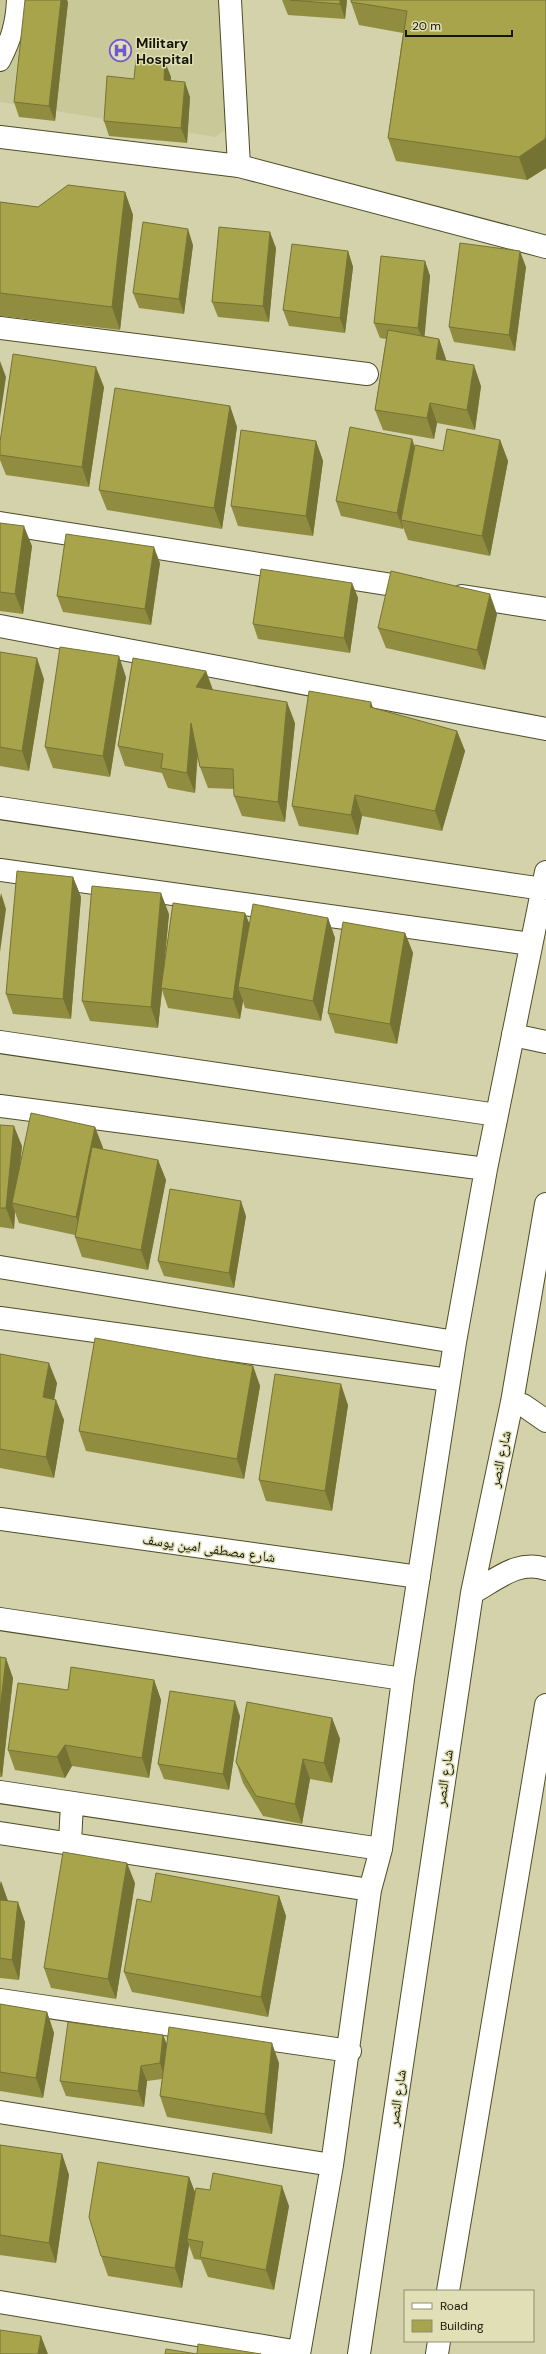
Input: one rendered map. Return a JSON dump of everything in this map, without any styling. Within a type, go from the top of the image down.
[{"type":"street","points":[[230,0],[239,166]]},
{"type":"street","points":[[0,137],[239,166],[546,247]]},
{"type":"street","points":[[0,328],[368,374]]},
{"type":"street","points":[[0,523],[546,609]]},
{"type":"street","points":[[0,626],[546,729]]},
{"type":"street","points":[[0,808],[544,880],[486,1169],[455,1342],[403,1679],[381,1850],[370,1890],[350,2051],[332,2165],[299,2353],[0,2302]]},
{"type":"street","points":[[0,870],[531,944]]},
{"type":"street","points":[[513,1035],[546,1042]]},
{"type":"street","points":[[0,1042],[497,1115]]},
{"type":"street","points":[[0,1106],[486,1169]]},
{"type":"street","name":"شارع النصر","points":[[359,2354],[472,1593],[512,1402],[546,1204]]},
{"type":"street","points":[[0,1268],[455,1342]]},
{"type":"street","points":[[0,1318],[449,1380]]},
{"type":"street","points":[[512,1402],[523,1405],[546,1421]]},
{"type":"street","name":"شارع مصطفى امين يوسف","points":[[0,1519],[419,1577]]},
{"type":"street","points":[[472,1593],[523,1565],[537,1566],[546,1569]]},
{"type":"street","points":[[0,1619],[403,1679]]},
{"type":"street","points":[[448,2290],[546,1710]]},
{"type":"street","points":[[0,1792],[381,1850]]},
{"type":"street","points":[[70,1843],[72,1803]]},
{"type":"street","points":[[0,1833],[370,1890]]},
{"type":"street","points":[[0,2000],[350,2051]]},
{"type":"street","points":[[0,2112],[332,2165]]},
{"type":"street","points":[[437,2354],[439,2342]]},
{"type":"lane","points":[[0,61],[10,44],[16,24],[17,0]]},
{"type":"shaded area","name":"Military Hospital","points":[[0,0],[237,0],[247,111],[216,137],[0,102]]},
{"type":"building","points":[[25,0],[61,0],[49,106],[14,102]]},
{"type":"building","points":[[290,0],[340,0],[340,4]]},
{"type":"building","points":[[351,0],[546,0],[545,139],[519,157],[388,138],[407,11],[351,2]]},
{"type":"building","points":[[136,59],[165,62],[164,80],[185,82],[181,128],[104,121],[107,76],[134,79]]},
{"type":"building","points":[[68,185],[125,192],[112,307],[0,293],[0,202],[38,207]]},
{"type":"building","points":[[143,222],[188,229],[179,299],[133,293]]},
{"type":"building","points":[[219,227],[270,232],[263,306],[212,302]]},
{"type":"building","points":[[460,243],[520,251],[509,335],[449,327]]},
{"type":"building","points":[[292,244],[348,251],[340,318],[283,310]]},
{"type":"building","points":[[381,256],[425,261],[418,328],[374,323]]},
{"type":"building","points":[[388,330],[439,339],[436,359],[474,365],[467,410],[430,403],[427,418],[375,410]]},
{"type":"building","points":[[13,354],[96,367],[82,467],[0,455],[0,442]]},
{"type":"building","points":[[115,388],[230,406],[214,508],[99,490]]},
{"type":"building","points":[[350,427],[412,439],[397,513],[336,501]]},
{"type":"building","points":[[447,429],[500,440],[482,536],[401,520],[415,445],[443,451]]},
{"type":"building","points":[[241,430],[316,441],[306,516],[231,506]]},
{"type":"building","points":[[0,523],[24,526],[15,594],[0,592]]},
{"type":"building","points":[[66,534],[154,547],[145,609],[57,596]]},
{"type":"building","points":[[261,569],[352,583],[344,638],[253,624]]},
{"type":"building","points":[[391,571],[490,594],[477,650],[378,628]]},
{"type":"building","points":[[60,647],[119,656],[103,756],[45,747]]},
{"type":"building","points":[[0,652],[37,658],[22,751],[0,747]]},
{"type":"building","points":[[133,658],[206,671],[196,687],[287,702],[278,802],[234,796],[233,769],[200,767],[191,723],[187,773],[161,768],[163,754],[118,746]]},
{"type":"building","points":[[309,691],[371,702],[370,707],[457,731],[435,811],[355,795],[351,815],[292,806]]},
{"type":"building","points":[[17,871],[73,877],[63,999],[6,994]]},
{"type":"building","points":[[92,886],[161,893],[151,1007],[82,1001]]},
{"type":"building","points":[[173,903],[245,913],[233,999],[161,988]]},
{"type":"building","points":[[253,904],[328,918],[313,1001],[238,987]]},
{"type":"building","points":[[343,922],[405,933],[390,1024],[328,1013]]},
{"type":"building","points":[[31,1113],[95,1127],[76,1217],[12,1203]]},
{"type":"building","points":[[0,1125],[14,1126],[6,1208],[0,1208]]},
{"type":"building","points":[[92,1147],[158,1160],[141,1250],[75,1237]]},
{"type":"building","points":[[170,1189],[241,1201],[229,1273],[158,1261]]},
{"type":"building","points":[[95,1338],[253,1366],[237,1459],[79,1431]]},
{"type":"building","points":[[0,1354],[49,1363],[43,1397],[56,1400],[46,1457],[0,1449]]},
{"type":"building","points":[[275,1374],[341,1384],[325,1491],[259,1480]]},
{"type":"building","points":[[0,1657],[6,1658],[0,1710]]},
{"type":"building","points":[[71,1667],[154,1680],[142,1758],[65,1745],[57,1757],[8,1750],[18,1683],[68,1690]]},
{"type":"building","points":[[170,1691],[235,1701],[223,1774],[158,1764]]},
{"type":"building","points":[[247,1702],[332,1718],[324,1763],[303,1759],[295,1804],[256,1796],[236,1762]]},
{"type":"building","points":[[63,1852],[127,1863],[108,1979],[44,1968]]},
{"type":"building","points":[[156,1873],[279,1896],[261,1997],[124,1972],[137,1899],[151,1902]]},
{"type":"building","points":[[0,1900],[18,1902],[12,1960],[0,1958]]},
{"type":"building","points":[[0,2004],[47,2012],[36,2078],[0,2072]]},
{"type":"building","points":[[68,2022],[163,2035],[160,2063],[141,2066],[138,2091],[60,2081]]},
{"type":"building","points":[[169,2027],[272,2043],[265,2114],[160,2096]]},
{"type":"building","points":[[0,2145],[62,2154],[49,2243],[0,2235]]},
{"type":"building","points":[[98,2162],[189,2177],[175,2268],[101,2256],[89,2217]]},
{"type":"building","points":[[213,2173],[282,2186],[266,2270],[200,2257],[203,2242],[187,2239],[196,2188],[210,2190]]},
{"type":"building","points":[[0,2330],[41,2336],[38,2354],[0,2354]]},
{"type":"building","points":[[198,2344],[261,2354],[197,2354]]},
{"type":"building","points":[[166,2349],[197,2354],[165,2354]]},
{"type":"place","name":"Military Hospital","points":[[121,51]]}]
